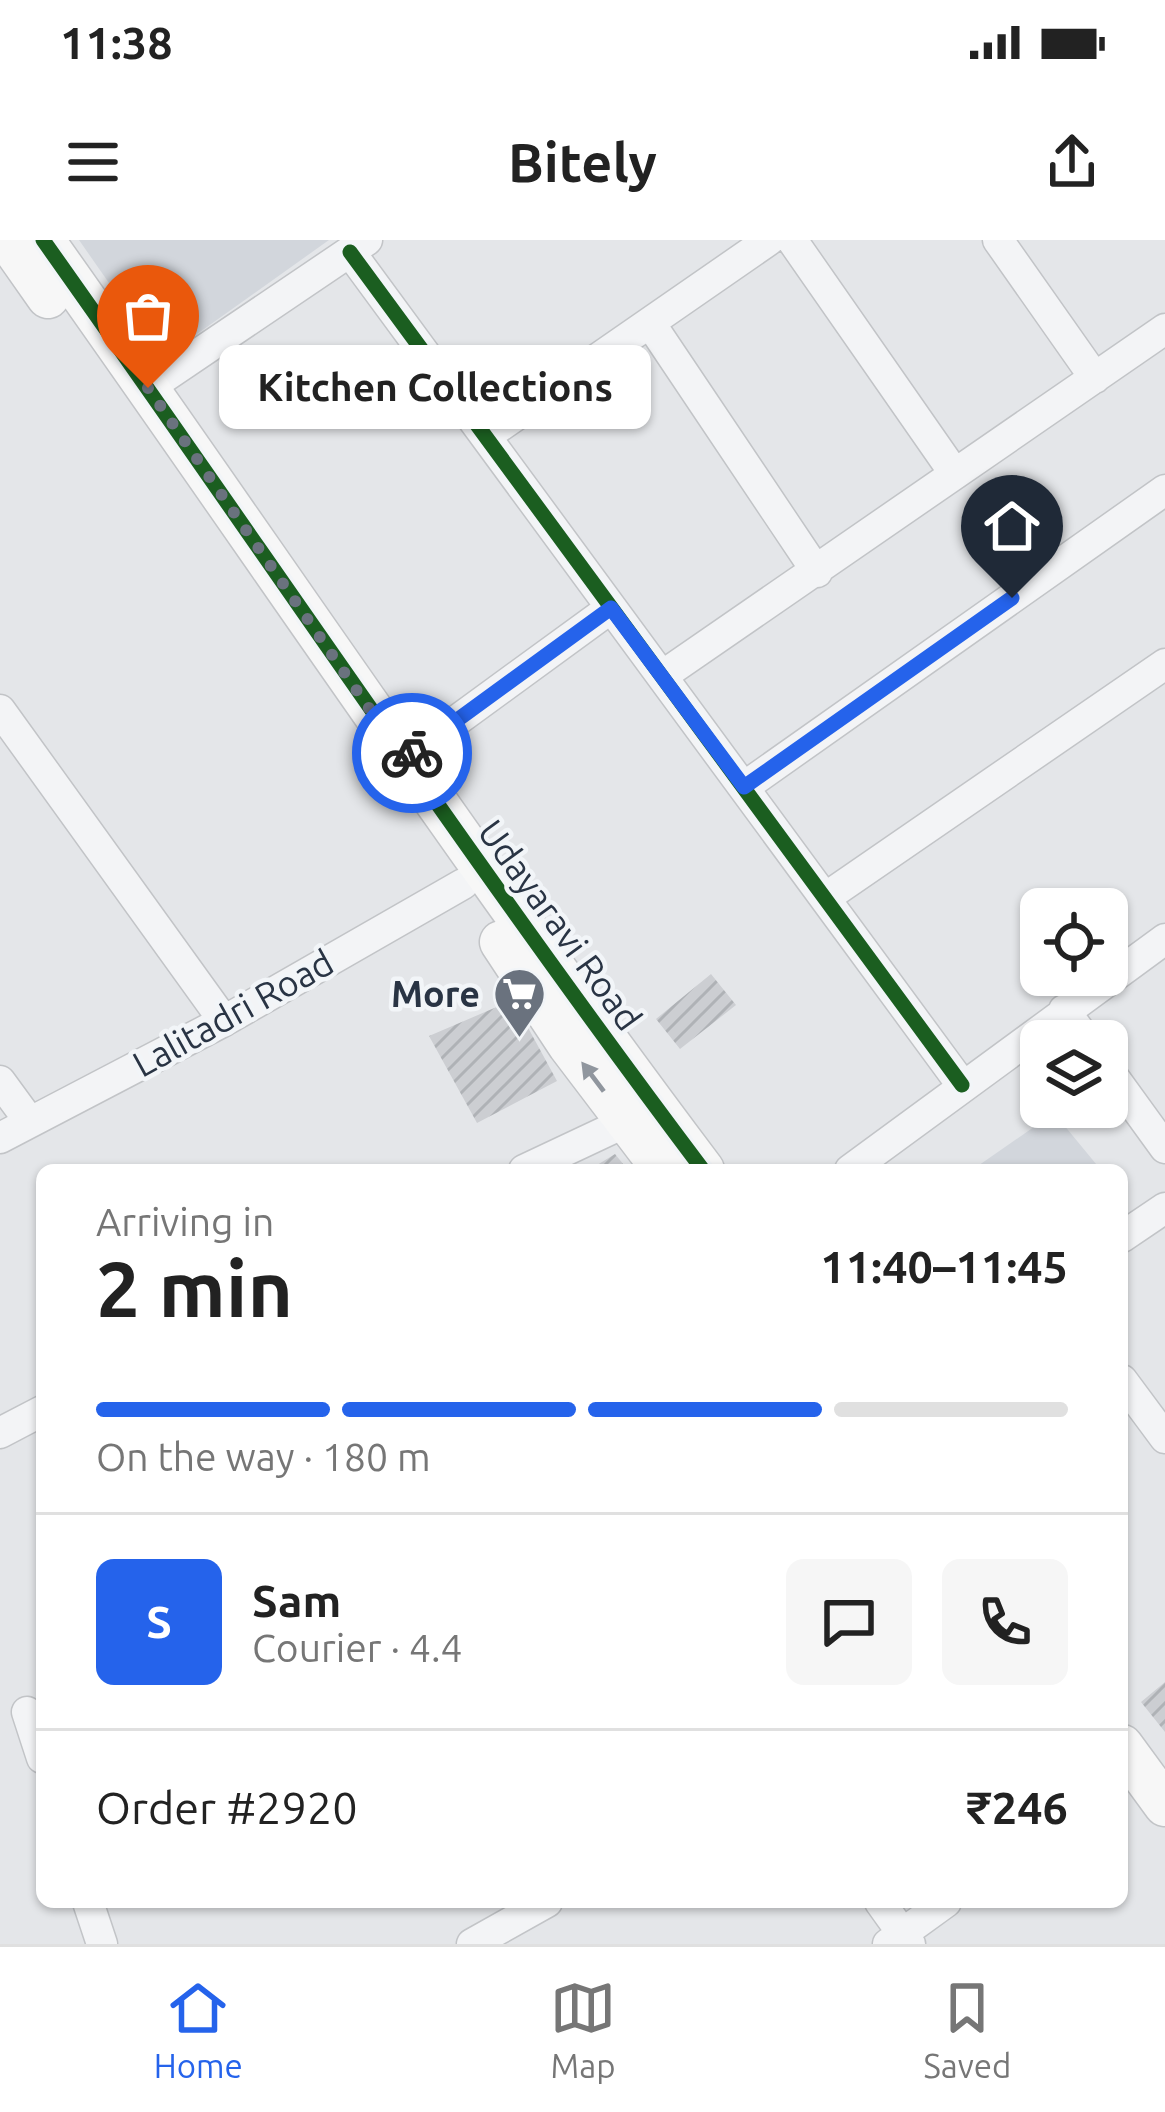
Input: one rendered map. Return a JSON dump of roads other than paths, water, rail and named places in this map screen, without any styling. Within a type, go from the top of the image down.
[{"type":"street","name":"Udayaravi Road","points":[[8,240],[463,884],[569,1045],[696,1164]]},
{"type":"street","name":"Udayaravi Road","points":[[43,240],[404,759],[642,1114],[662,1164]]},
{"type":"street","points":[[485,436],[769,240]]},
{"type":"street","points":[[792,240],[955,474]]},
{"type":"street","points":[[998,240],[1095,378]]},
{"type":"street","points":[[148,388],[359,246],[485,436],[962,1085]]},
{"type":"street","points":[[650,323],[817,572]]},
{"type":"street","points":[[662,676],[1165,329]]},
{"type":"street","points":[[744,787],[1165,490]]},
{"type":"street","points":[[404,759],[611,608]]},
{"type":"street","points":[[825,898],[1165,664]]},
{"type":"street","points":[[0,710],[224,1021]]},
{"type":"street","name":"Lalitadri Road","points":[[0,1138],[224,1021],[463,884]]},
{"type":"street","points":[[858,1164],[1165,939]]},
{"type":"street","points":[[1064,1010],[1071,1020]]},
{"type":"street","points":[[0,1081],[30,1122]]},
{"type":"street","points":[[1128,1097],[1165,1148]]},
{"type":"street","points":[[537,1164],[642,1114]]},
{"type":"street","points":[[1128,1234],[1165,1208]]},
{"type":"street","points":[[1128,1388],[1165,1438]]},
{"type":"street","points":[[0,1433],[36,1414]]},
{"type":"street","points":[[23,1714],[36,1744]]},
{"type":"street","points":[[1128,1764],[1165,1805]]},
{"type":"street","points":[[90,1908],[101,1944]]},
{"type":"street","points":[[472,1944],[536,1908]]},
{"type":"street","points":[[883,1908],[900,1940],[939,1908]]},
{"type":"place","name":"Kitchen Collections","points":[[148,388]]},
{"type":"place","name":"More","points":[[519,1040]]}]
